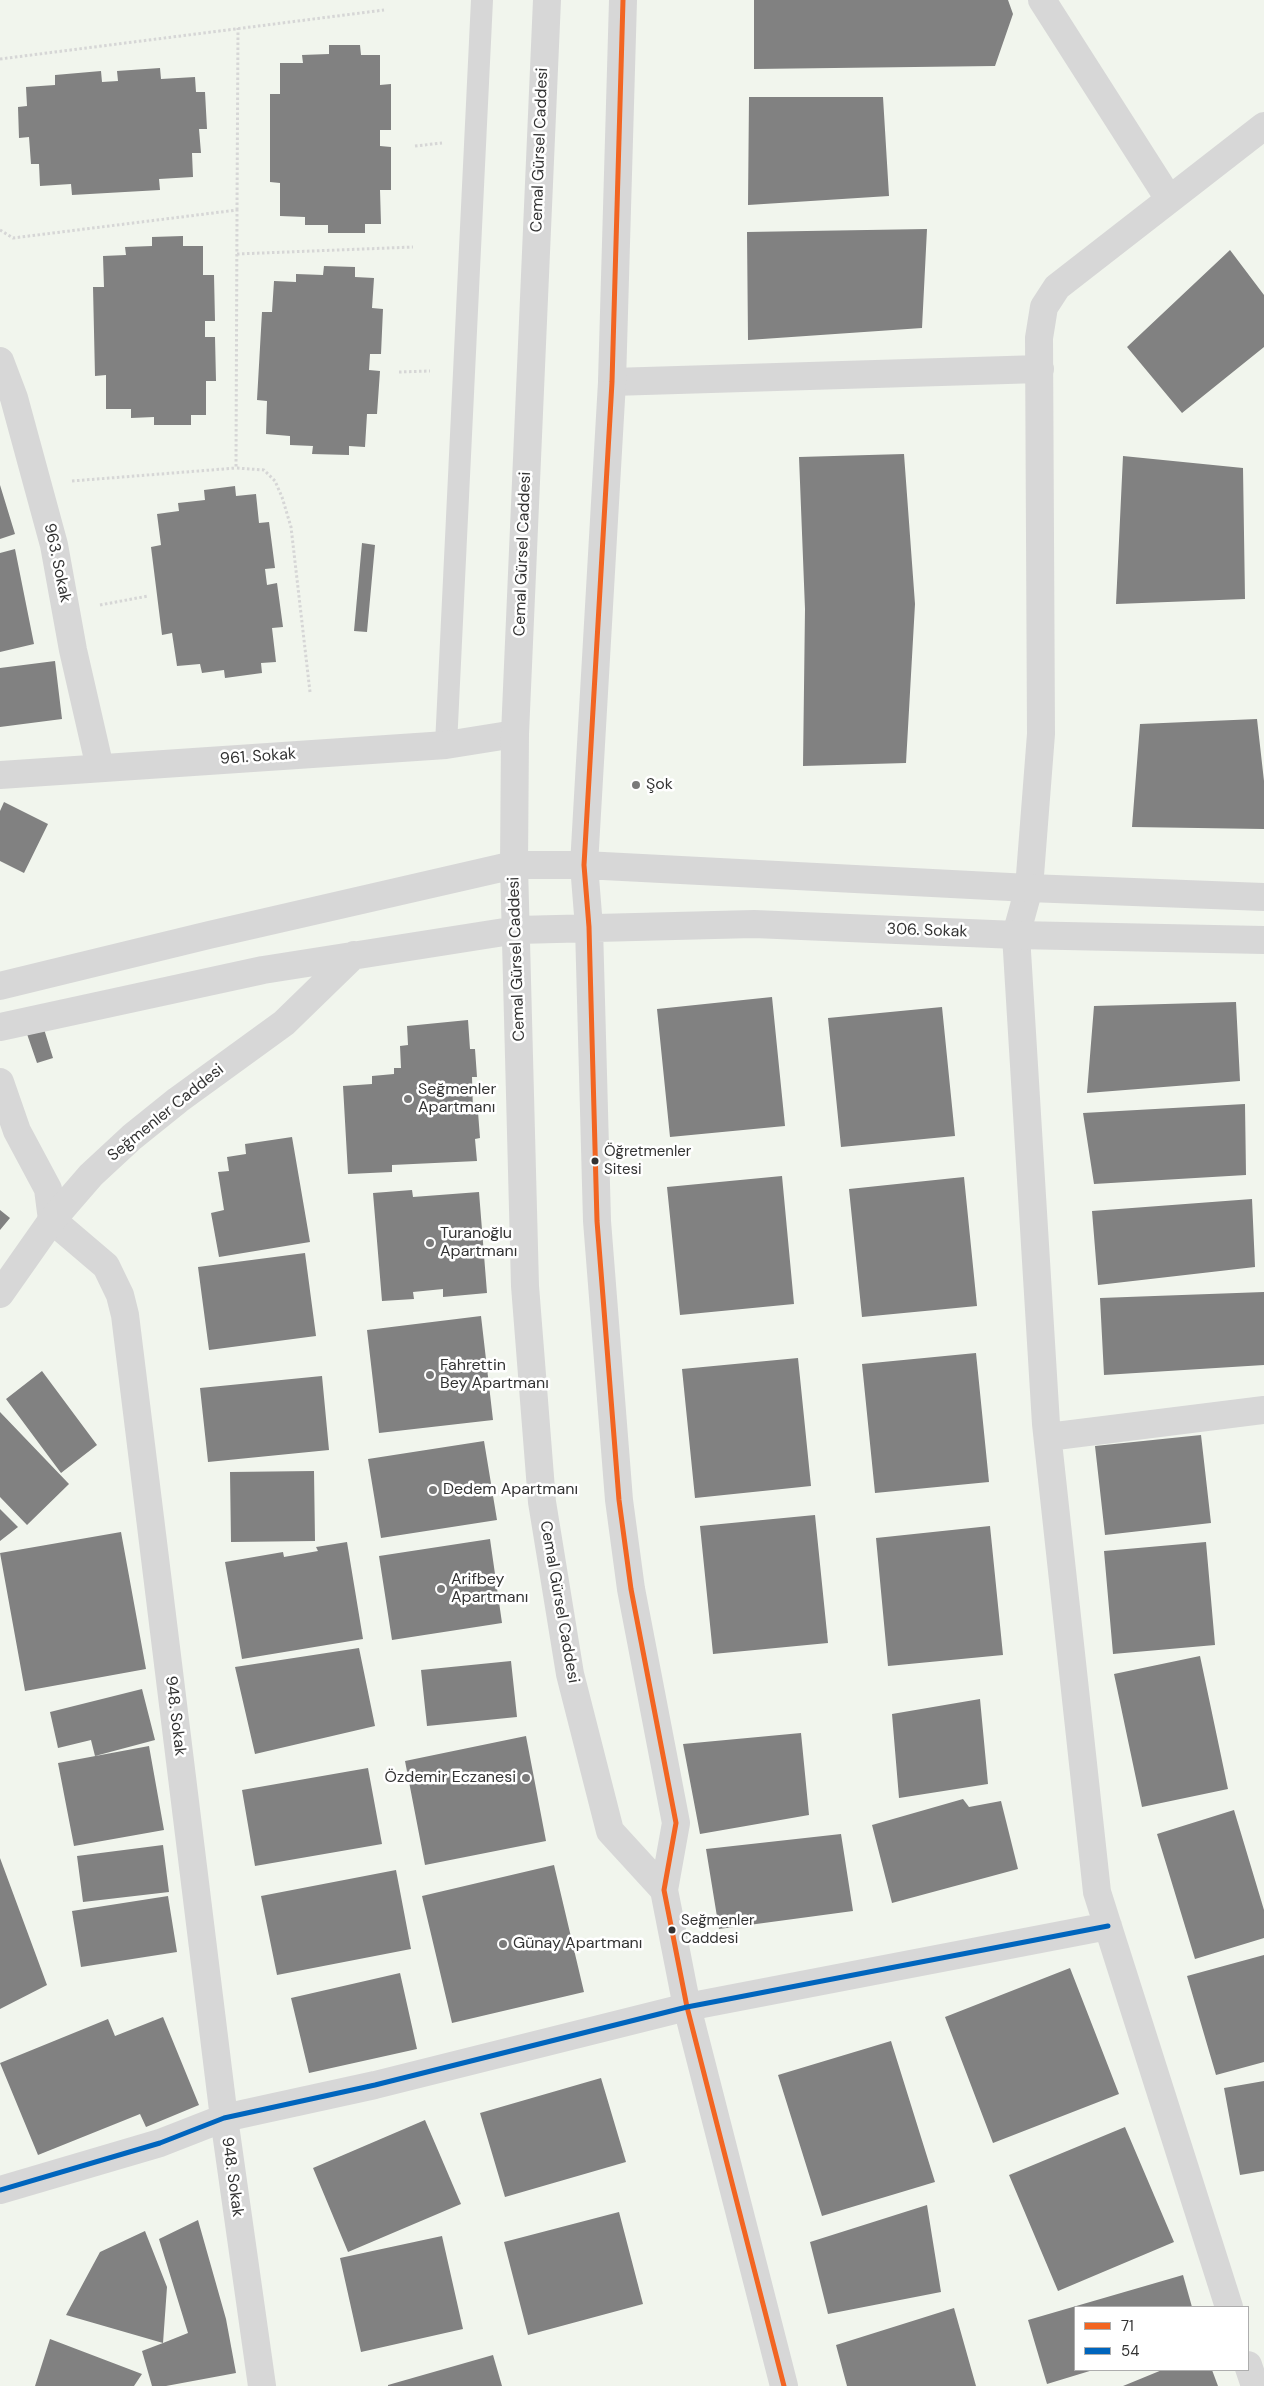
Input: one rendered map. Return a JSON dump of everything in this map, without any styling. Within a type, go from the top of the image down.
[{"type":"street","name":"Cemal Gürsel Caddesi","points":[[547,0],[515,734],[514,865],[525,1286],[542,1502],[570,1674],[610,1831],[664,1890]]},
{"type":"street","points":[[623,0],[612,382],[584,865],[589,927],[596,1221],[619,1500],[631,1589],[676,1823],[664,1890],[686,2007],[784,2386]]},
{"type":"street","points":[[1042,0],[1169,199]]},
{"type":"street","points":[[1230,2306],[1098,1892],[1048,1438],[1016,935],[1029,888],[1041,734],[1040,370],[1038,338],[1044,307],[1057,287],[1264,126]]},
{"type":"street","name":"963. Sokak","points":[[0,362],[14,398],[54,544],[73,650],[100,768]]},
{"type":"street","points":[[612,382],[1040,370]]},
{"type":"street","name":"961. Sokak","points":[[0,774],[446,745],[515,734]]},
{"type":"street","points":[[0,986],[209,934],[514,865],[584,865],[1029,888],[1264,897]]},
{"type":"street","name":"306. Sokak","points":[[0,1027],[263,970],[517,930],[754,924],[1016,935],[1264,940]]},
{"type":"street","name":"Seğmenler Caddesi","points":[[0,1294],[52,1220],[90,1175],[132,1136],[284,1023],[354,955]]},
{"type":"street","points":[[0,1082],[17,1131],[48,1189],[52,1220]]},
{"type":"street","name":"948. Sokak","points":[[52,1220],[106,1266],[120,1295],[125,1315],[224,2118],[262,2386]]},
{"type":"street","points":[[1048,1438],[1264,1410]]},
{"type":"street","points":[[0,2190],[160,2143],[224,2118],[375,2085],[686,2007],[1108,1926]]},
{"type":"street","points":[[1249,2368],[1255,2386]]},
{"type":"lane","points":[[446,745],[482,0]]},
{"type":"path","points":[[0,58],[384,10]]},
{"type":"path","points":[[236,468],[238,28]]},
{"type":"path","points":[[415,146],[446,143]]},
{"type":"path","points":[[0,230],[13,238],[237,210]]},
{"type":"path","points":[[237,254],[413,247]]},
{"type":"path","points":[[398,372],[435,371]]},
{"type":"path","points":[[70,481],[236,468],[264,470],[275,481],[291,527],[310,692]]},
{"type":"path","points":[[67,612],[148,596]]},
{"type":"shaded area","points":[[0,0],[1264,0],[1264,2386],[0,2386]]},
{"type":"building","points":[[754,0],[1008,0],[1013,14],[995,66],[754,69]]},
{"type":"building","points":[[329,45],[360,45],[361,55],[380,55],[380,85],[391,84],[391,130],[380,130],[380,146],[391,147],[391,190],[380,190],[381,224],[365,224],[365,233],[328,233],[328,225],[305,225],[305,217],[280,216],[280,183],[270,182],[270,94],[280,94],[280,63],[303,63],[302,55],[329,54]]},
{"type":"building","points":[[160,68],[161,79],[195,77],[196,92],[205,92],[207,129],[199,129],[201,153],[192,153],[193,177],[159,179],[160,190],[72,195],[71,184],[40,186],[39,164],[31,164],[29,137],[19,138],[18,107],[27,106],[26,87],[55,85],[55,75],[101,71],[102,82],[118,81],[117,71]]},
{"type":"building","points":[[749,97],[883,97],[889,196],[748,205]]},
{"type":"building","points":[[927,229],[922,328],[748,340],[747,232]]},
{"type":"building","points":[[183,236],[183,246],[203,246],[203,275],[214,275],[215,321],[205,321],[205,337],[215,337],[216,381],[206,381],[206,415],[191,415],[191,425],[154,425],[154,417],[131,418],[131,409],[106,409],[106,375],[95,376],[93,287],[104,287],[103,256],[126,255],[125,247],[152,246],[152,237]]},
{"type":"building","points":[[1230,250],[1264,295],[1264,347],[1182,413],[1127,347]]},
{"type":"building","points":[[324,266],[355,267],[355,277],[374,278],[372,308],[383,309],[381,354],[370,354],[369,370],[380,371],[377,414],[367,414],[365,447],[349,446],[349,455],[312,454],[313,446],[290,445],[290,436],[266,434],[267,401],[257,400],[262,312],[272,312],[274,281],[296,282],[296,274],[323,275]]},
{"type":"building","points":[[904,454],[915,604],[906,763],[803,766],[805,609],[799,457]]},
{"type":"building","points":[[1123,456],[1243,468],[1245,599],[1116,604]]},
{"type":"building","points":[[0,485],[15,534],[0,539]]},
{"type":"building","points":[[235,486],[236,496],[256,494],[259,523],[269,522],[275,568],[265,569],[267,585],[277,583],[283,627],[272,628],[276,662],[261,663],[262,673],[225,678],[224,670],[202,673],[200,664],[177,666],[172,633],[162,635],[151,547],[161,545],[157,514],[179,511],[178,503],[205,500],[204,490]]},
{"type":"building","points":[[362,543],[375,545],[367,632],[354,631]]},
{"type":"building","points":[[15,549],[34,644],[0,652],[0,553]]},
{"type":"building","points":[[55,661],[62,719],[0,727],[0,668]]},
{"type":"building","points":[[1257,719],[1264,781],[1264,829],[1132,827],[1140,724]]},
{"type":"building","points":[[4,802],[48,824],[24,873],[0,861],[0,811]]},
{"type":"building","points":[[772,997],[785,1126],[670,1137],[657,1009]]},
{"type":"building","points":[[1236,1002],[1240,1081],[1087,1093],[1094,1006]]},
{"type":"building","points":[[942,1007],[955,1136],[841,1147],[828,1018]]},
{"type":"building","name":"Seğmenler Apartmanı","points":[[468,1020],[470,1049],[475,1049],[477,1077],[472,1077],[473,1112],[478,1112],[480,1138],[475,1139],[477,1161],[392,1165],[392,1172],[348,1174],[343,1086],[372,1084],[372,1076],[394,1074],[394,1068],[401,1068],[400,1046],[408,1045],[407,1026]]},
{"type":"building","points":[[44,1029],[53,1058],[37,1063],[27,1034]]},
{"type":"building","points":[[1245,1104],[1246,1175],[1094,1184],[1083,1113]]},
{"type":"building","points":[[292,1137],[310,1242],[219,1257],[211,1213],[224,1210],[218,1172],[229,1171],[227,1157],[246,1154],[245,1144]]},
{"type":"building","points":[[782,1176],[794,1304],[680,1315],[667,1187]]},
{"type":"building","points":[[964,1177],[977,1306],[862,1317],[849,1189]]},
{"type":"building","name":"Turanoğlu Apartmanı","points":[[412,1190],[413,1197],[479,1192],[487,1293],[443,1297],[443,1289],[413,1292],[414,1299],[382,1301],[373,1193]]},
{"type":"building","points":[[1252,1199],[1255,1267],[1098,1285],[1092,1211]]},
{"type":"building","points":[[0,1210],[10,1218],[0,1230]]},
{"type":"building","points":[[305,1253],[316,1336],[209,1350],[198,1267]]},
{"type":"building","points":[[1264,1292],[1264,1365],[1104,1375],[1100,1298]]},
{"type":"building","name":"Fahrettin Bey Apartmanı","points":[[481,1316],[493,1420],[379,1433],[367,1330]]},
{"type":"building","points":[[976,1353],[989,1482],[875,1493],[862,1364]]},
{"type":"building","points":[[798,1358],[811,1486],[695,1498],[682,1369]]},
{"type":"building","points":[[42,1371],[97,1445],[61,1473],[6,1399]]},
{"type":"building","points":[[322,1376],[329,1450],[208,1462],[200,1388]]},
{"type":"building","points":[[0,1412],[69,1484],[27,1525],[0,1497]]},
{"type":"building","points":[[1201,1435],[1211,1523],[1105,1535],[1095,1446]]},
{"type":"building","name":"Dedem Apartmanı","points":[[484,1441],[497,1520],[381,1538],[368,1459]]},
{"type":"building","points":[[314,1471],[315,1541],[231,1542],[230,1472]]},
{"type":"building","points":[[0,1509],[18,1527],[0,1541]]},
{"type":"building","points":[[815,1515],[828,1643],[713,1654],[700,1526]]},
{"type":"building","points":[[990,1526],[1003,1655],[888,1666],[876,1538]]},
{"type":"building","points":[[121,1532],[146,1669],[25,1691],[0,1553]]},
{"type":"building","name":"Arifbey Apartmanı","points":[[490,1539],[502,1623],[392,1640],[379,1556]]},
{"type":"building","points":[[347,1542],[363,1639],[242,1659],[225,1562],[283,1552],[284,1557],[318,1551],[316,1547]]},
{"type":"building","points":[[1206,1542],[1215,1645],[1113,1654],[1104,1551]]},
{"type":"building","points":[[359,1648],[375,1726],[255,1754],[235,1667]]},
{"type":"building","points":[[1200,1656],[1228,1789],[1142,1807],[1114,1674]]},
{"type":"building","points":[[511,1661],[517,1717],[427,1726],[421,1670]]},
{"type":"building","points":[[142,1689],[155,1740],[95,1756],[91,1740],[58,1748],[50,1712]]},
{"type":"building","points":[[980,1699],[988,1784],[899,1798],[892,1714]]},
{"type":"building","points":[[801,1733],[809,1815],[700,1834],[683,1744]]},
{"type":"building","points":[[526,1736],[546,1841],[425,1865],[405,1761]]},
{"type":"building","points":[[149,1746],[164,1830],[74,1846],[58,1763]]},
{"type":"building","points":[[368,1768],[382,1844],[255,1866],[242,1790]]},
{"type":"building","points":[[963,1799],[969,1807],[1001,1801],[1018,1869],[892,1903],[872,1825]]},
{"type":"building","points":[[1234,1810],[1264,1910],[1264,1938],[1195,1959],[1157,1834]]},
{"type":"building","points":[[841,1834],[853,1911],[719,1929],[706,1849]]},
{"type":"building","points":[[163,1845],[169,1892],[83,1902],[77,1856]]},
{"type":"building","points":[[0,1858],[47,1985],[0,2009]]},
{"type":"building","name":"Günay Apartmanı","points":[[554,1865],[584,1992],[452,2023],[422,1896]]},
{"type":"building","points":[[396,1870],[411,1949],[277,1975],[261,1896]]},
{"type":"building","points":[[168,1896],[177,1952],[81,1967],[72,1911]]},
{"type":"building","points":[[1264,1955],[1264,2062],[1216,2075],[1187,1976]]},
{"type":"building","points":[[1070,1968],[1119,2094],[993,2143],[945,2017]]},
{"type":"building","points":[[400,1973],[417,2049],[309,2073],[291,1998]]},
{"type":"building","points":[[163,2017],[199,2105],[146,2127],[140,2114],[38,2155],[0,2063],[108,2019],[115,2036]]},
{"type":"building","points":[[891,2041],[935,2182],[822,2216],[778,2075]]},
{"type":"building","points":[[601,2078],[626,2162],[505,2197],[480,2113]]},
{"type":"building","points":[[1264,2081],[1264,2171],[1240,2175],[1224,2088]]},
{"type":"building","points":[[425,2120],[461,2204],[348,2252],[313,2168]]},
{"type":"building","points":[[1125,2127],[1174,2242],[1058,2291],[1009,2175]]},
{"type":"building","points":[[927,2205],[941,2292],[828,2314],[810,2242]]},
{"type":"building","points":[[619,2212],[643,2304],[528,2335],[504,2242]]},
{"type":"building","points":[[198,2220],[226,2319],[236,2373],[166,2386],[152,2386],[142,2351],[188,2333],[159,2239]]},
{"type":"building","points":[[145,2231],[167,2287],[163,2343],[66,2315],[100,2252]]},
{"type":"building","points":[[442,2236],[463,2329],[361,2352],[340,2258]]},
{"type":"building","points":[[1183,2275],[1192,2306],[1076,2306]]},
{"type":"building","points":[[1074,2307],[1074,2371],[1090,2371],[1047,2384],[1028,2320]]},
{"type":"building","points":[[954,2308],[976,2386],[847,2386],[836,2345]]},
{"type":"building","points":[[50,2339],[142,2374],[134,2386],[35,2386]]},
{"type":"building","points":[[493,2355],[502,2386],[388,2386],[388,2385]]},
{"type":"building","points":[[1160,2371],[1212,2371],[1218,2386],[1123,2386]]},
{"type":"transit line","name":"71","points":[[623,0],[612,382],[584,865],[589,927],[597,1221],[619,1500],[631,1589],[676,1823],[664,1890],[687,2007],[784,2386]]},
{"type":"transit line","name":"54","points":[[0,2190],[160,2143],[224,2118],[375,2085],[687,2007],[1108,1926]]},
{"type":"place","name":"Şok","points":[[636,785]]},
{"type":"place","name":"Seğmenler Apartmanı","points":[[408,1099]]},
{"type":"place","name":"Öğretmenler Sitesi","points":[[595,1161]]},
{"type":"place","name":"Turanoğlu Apartmanı","points":[[430,1243]]},
{"type":"place","name":"Fahrettin Bey Apartmanı","points":[[430,1375]]},
{"type":"place","name":"Dedem Apartmanı","points":[[433,1490]]},
{"type":"place","name":"Arifbey Apartmanı","points":[[441,1589]]},
{"type":"place","name":"Özdemir Eczanesi","points":[[526,1778]]},
{"type":"place","name":"Seğmenler Caddesi","points":[[672,1930]]},
{"type":"place","name":"Günay Apartmanı","points":[[503,1944]]}]
